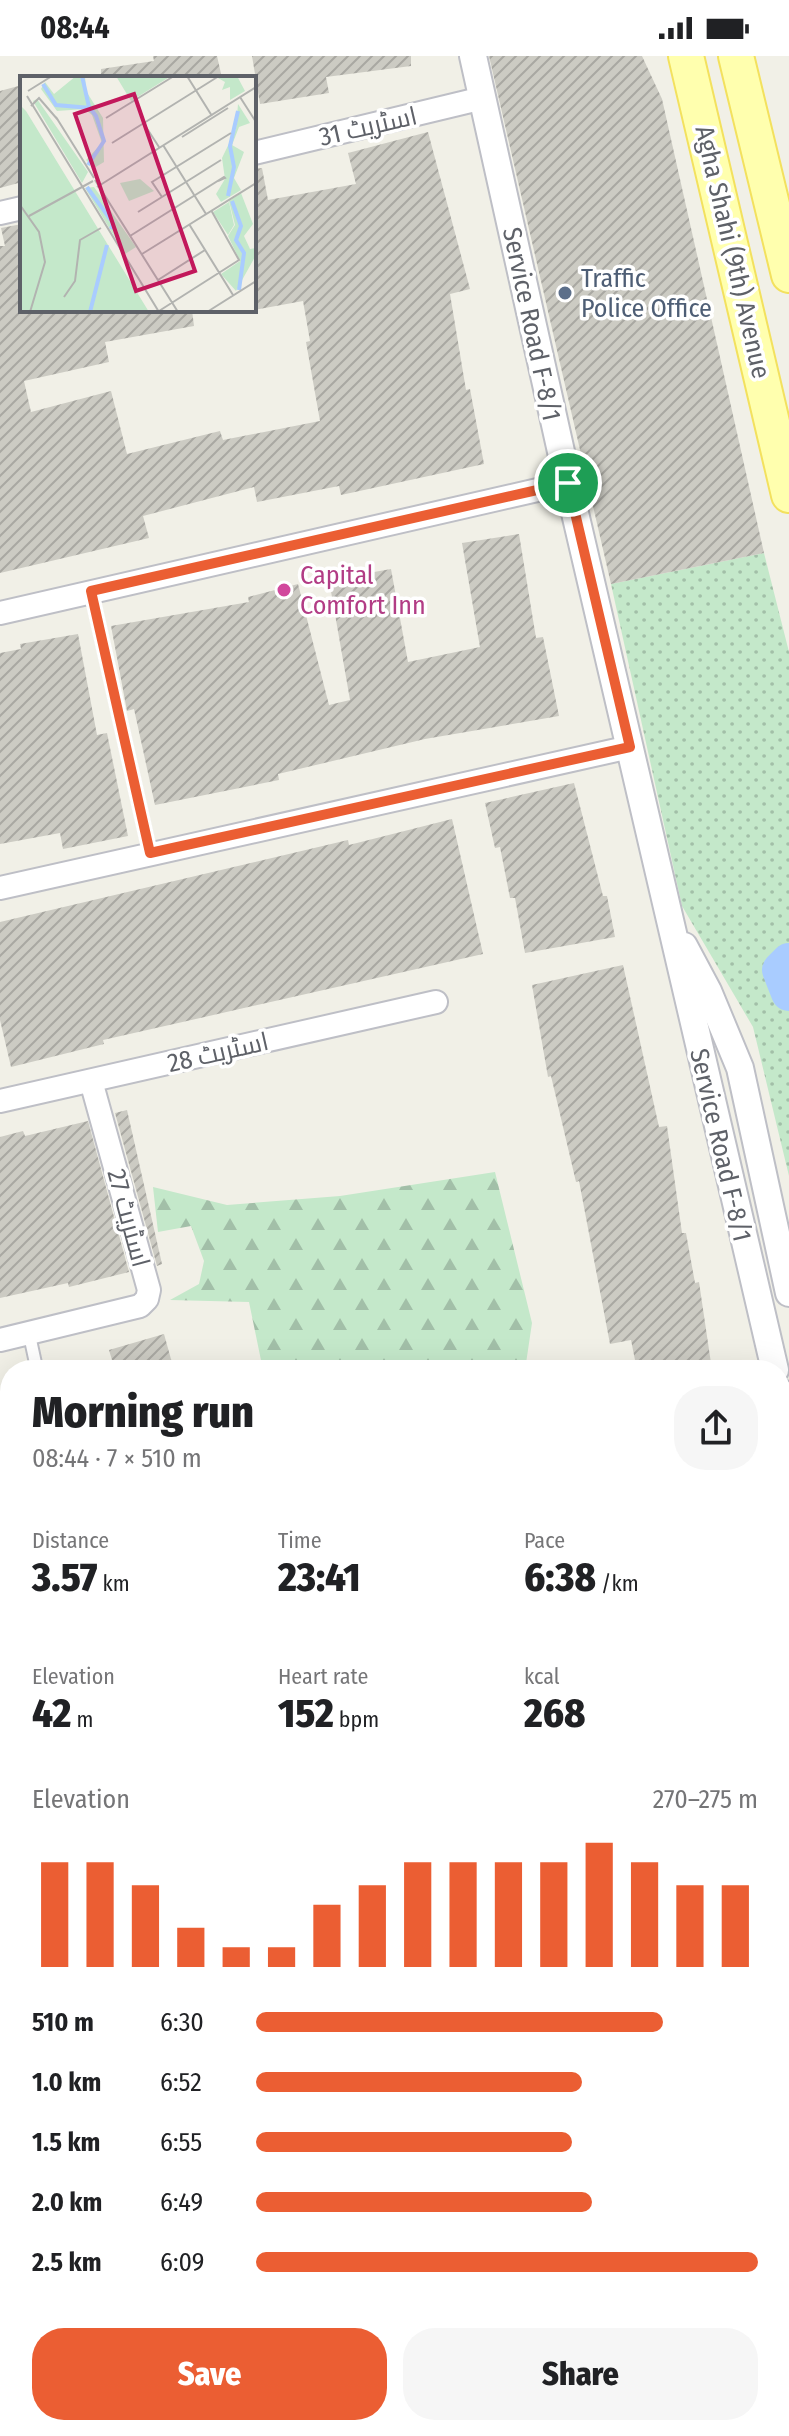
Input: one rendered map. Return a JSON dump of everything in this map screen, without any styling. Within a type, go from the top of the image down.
[{"type":"main road","name":"Agha Shahi (9th) Avenue","points":[[686,56],[789,495]]},
{"type":"main road","name":"Agha Shahi (9th) Avenue","points":[[736,56],[789,275]]},
{"type":"street","name":"Service Road F-8/1","points":[[473,56],[568,483],[773,1360]]},
{"type":"street","name":"اسٹریٹ 31","points":[[256,153],[483,98]]},
{"type":"street","points":[[0,213],[20,208]]},
{"type":"street","points":[[0,613],[568,483]]},
{"type":"street","points":[[0,888],[630,747]]},
{"type":"street","name":"Service Road F-8/1","points":[[669,919],[708,991],[740,1068],[789,1293]]},
{"type":"street","name":"اسٹریٹ 28","points":[[0,1101],[436,1002]]},
{"type":"street","name":"اسٹریٹ 27","points":[[0,1340],[140,1306],[147,1299],[149,1290],[91,1081]]},
{"type":"lane","points":[[91,591],[150,853]]},
{"type":"lane","points":[[29,1333],[35,1360]]},
{"type":"green space","points":[[764,553],[789,652],[789,1176],[753,1027],[682,906],[611,584]]},
{"type":"green space","points":[[495,1172],[532,1323],[526,1360],[261,1360],[249,1302],[170,1300],[199,1284],[204,1261],[191,1226],[158,1232],[153,1187],[227,1205],[340,1196]]},
{"type":"building","points":[[153,56],[217,56],[222,76],[101,76],[101,69],[154,61]]},
{"type":"building","points":[[252,56],[411,56],[411,66],[326,77],[329,93],[260,104]]},
{"type":"building","points":[[489,56],[642,56],[662,99],[764,553],[611,584]]},
{"type":"building","points":[[20,86],[20,183],[0,188],[0,91]]},
{"type":"building","points":[[428,132],[470,289],[450,294],[466,390],[470,389],[484,464],[341,495],[339,486],[257,502],[254,487],[143,516],[149,538],[0,573],[0,246],[5,246],[1,228],[20,224],[20,312],[192,312],[194,326],[105,342],[109,362],[24,381],[31,412],[111,391],[127,454],[220,431],[223,440],[320,421],[306,342],[310,341],[303,301],[256,310],[256,169],[262,168],[268,200],[356,184],[348,153]]},
{"type":"building","points":[[519,534],[536,638],[543,637],[559,716],[425,739],[278,774],[279,780],[155,805],[134,709],[127,711],[111,626],[249,602],[248,597],[298,584],[329,705],[350,700],[329,580],[391,569],[408,662],[480,647],[462,543]]},
{"type":"building","points":[[78,634],[97,735],[107,733],[128,836],[63,849],[60,833],[0,844],[0,653],[21,649],[20,644]]},
{"type":"building","points":[[574,783],[603,896],[607,896],[615,937],[525,953],[515,898],[510,898],[500,847],[495,848],[485,803]]},
{"type":"building","points":[[452,819],[483,954],[103,1040],[104,1044],[11,1067],[0,1020],[0,922],[348,840],[349,845]]},
{"type":"building","points":[[623,965],[659,1127],[667,1126],[682,1233],[686,1233],[695,1283],[699,1282],[711,1360],[635,1360],[631,1340],[610,1344],[579,1181],[576,1182],[551,1076],[548,1077],[532,985]]},
{"type":"building","points":[[127,1110],[162,1264],[157,1266],[115,1113]]},
{"type":"building","points":[[88,1121],[129,1272],[69,1287],[68,1283],[0,1298],[0,1137],[23,1131],[25,1136]]},
{"type":"building","points":[[164,1334],[171,1360],[112,1360],[109,1350]]},
{"type":"waterway","points":[[789,961],[780,970],[789,993]]},
{"type":"place","name":"Traffic Police Office","points":[[565,293]]},
{"type":"place","name":"Capital Comfort Inn","points":[[284,590]]},
{"type":"route","points":[[568,483],[630,747],[150,853],[91,591],[568,483]]}]
